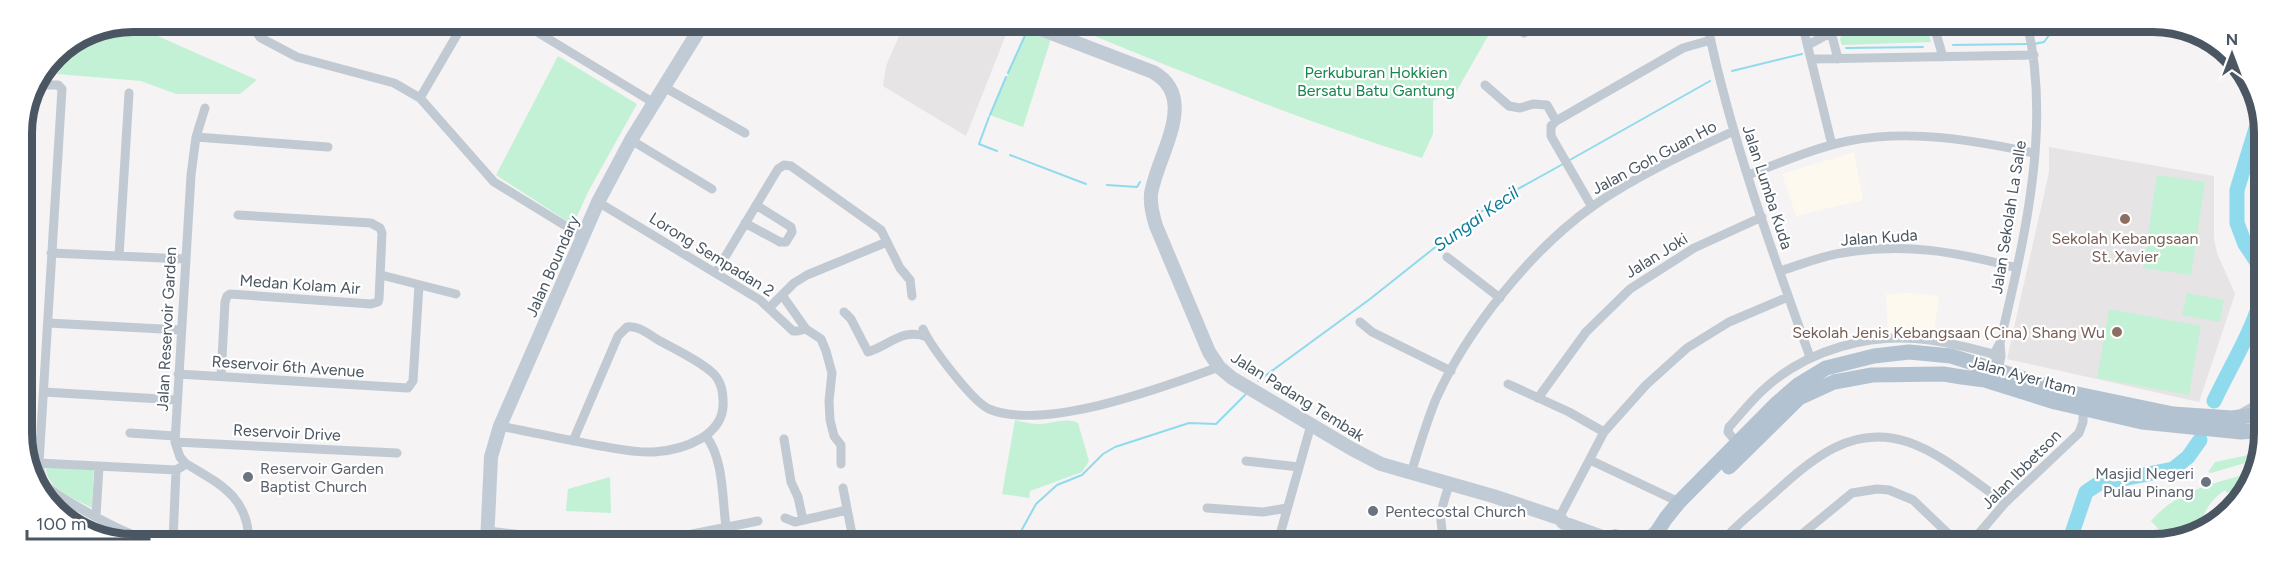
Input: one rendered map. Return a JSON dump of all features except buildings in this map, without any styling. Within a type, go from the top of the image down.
[{"type":"main road","name":"Jalan Ayer Itam","points":[[1658,534],[1679,502],[1776,404],[1812,376],[1840,364],[1876,356],[1909,352],[1952,356],[1994,364],[2063,391],[2173,414],[2232,418],[2254,415]]},
{"type":"main road","points":[[1872,375],[1880,368],[1876,356]]},
{"type":"main road","name":"Jalan Ayer Itam","points":[[1661,534],[1799,399],[1833,382],[1872,375],[1942,374],[1985,380],[2083,409],[2142,422],[2241,432],[2254,431]]},
{"type":"street","points":[[256,32],[261,38],[297,57],[394,83],[420,98],[494,182],[582,236]]},
{"type":"street","points":[[420,98],[459,32]]},
{"type":"street","points":[[537,32],[654,103]]},
{"type":"street","name":"Jalan Boundary","points":[[488,534],[491,457],[500,426],[598,202],[632,140],[698,32]]},
{"type":"street","name":"Jalan Padang Tembak","points":[[1048,32],[1153,72],[1170,86],[1176,110],[1152,189],[1151,207],[1156,226],[1209,352],[1219,367],[1232,378],[1369,459],[1568,519],[1608,534]]},
{"type":"street","name":"Jalan Lumba Kuda","points":[[1709,32],[1734,131],[1810,357]]},
{"type":"street","points":[[1804,32],[1832,145]]},
{"type":"street","points":[[1808,45],[1832,32],[1838,59]]},
{"type":"street","points":[[1936,32],[1943,57]]},
{"type":"street","name":"Jalan Sekolah La Salle","points":[[1994,364],[2022,247],[2036,141],[2034,55],[2029,32]]},
{"type":"street","points":[[1592,207],[1551,136],[1551,126],[1683,48],[1711,40]]},
{"type":"street","points":[[1811,59],[2034,55]]},
{"type":"street","points":[[44,85],[58,85],[62,89],[39,463],[41,475],[52,490],[130,534]]},
{"type":"street","points":[[1485,85],[1509,106],[1520,108],[1533,104],[1547,105],[1556,121]]},
{"type":"street","points":[[664,87],[745,133]]},
{"type":"street","points":[[119,256],[129,93]]},
{"type":"street","name":"Jalan Reservoir Garden","points":[[185,463],[180,457],[175,439],[178,374],[196,137],[205,108]]},
{"type":"street","name":"Jalan Goh Guan Ho","points":[[1411,473],[1423,433],[1450,370],[1500,298],[1543,247],[1592,207],[1615,192],[1677,158],[1734,131]]},
{"type":"street","points":[[1748,175],[1848,141],[1911,135],[1953,138],[2034,153]]},
{"type":"street","points":[[196,137],[328,147]]},
{"type":"street","points":[[632,140],[712,189]]},
{"type":"street","points":[[716,272],[778,169],[784,165],[790,166],[881,230],[900,268],[910,280],[912,296]]},
{"type":"street","name":"Lorong Sempadan 2","points":[[598,202],[770,307],[793,330],[806,329]]},
{"type":"street","points":[[745,224],[780,242],[786,242],[792,232],[790,227],[756,205]]},
{"type":"street","name":"Medan Kolam Air","points":[[220,377],[227,296],[236,293],[370,304],[378,302],[379,299],[382,233],[380,228],[371,222],[238,215]]},
{"type":"street","name":"Jalan Joki","points":[[1538,398],[1586,332],[1630,289],[1694,248],[1762,217]]},
{"type":"street","points":[[770,307],[794,283],[807,275],[887,242]]},
{"type":"street","name":"Jalan Kuda","points":[[1780,271],[1841,253],[1894,248],[1932,249],[1972,256],[2017,268]]},
{"type":"street","points":[[51,253],[185,260]]},
{"type":"street","points":[[1447,257],[1500,298]]},
{"type":"street","points":[[381,275],[456,294]]},
{"type":"street","name":"Reservoir 6th Avenue","points":[[178,374],[408,388],[413,381],[419,285]]},
{"type":"street","points":[[782,295],[806,329],[818,336],[826,351],[832,373],[829,401],[830,420],[832,432],[842,448],[841,464]]},
{"type":"street","points":[[1559,518],[1604,432],[1646,385],[1687,348],[1729,322],[1788,297]]},
{"type":"street","points":[[844,312],[851,319],[868,352],[908,334],[925,333],[975,399],[989,409],[1011,414],[1050,415],[1081,409],[1174,383],[1219,367]]},
{"type":"street","points":[[1360,322],[1372,332],[1450,370]]},
{"type":"street","points":[[48,323],[181,330]]},
{"type":"street","points":[[500,426],[573,441],[610,448],[653,452],[678,448],[706,436],[723,413],[723,392],[712,372],[676,349],[632,326],[624,328],[618,336],[573,441]]},
{"type":"street","points":[[1876,356],[1892,345],[1896,338],[1909,352]]},
{"type":"street","name":"Jalan Ayer Itam","points":[[1737,443],[1728,432],[1729,427],[1764,389],[1810,357],[1863,342],[1896,338],[1928,340],[1994,364]]},
{"type":"street","name":"Jalan Sekolah La Salle","points":[[1994,364],[2001,356],[2000,343]]},
{"type":"street","points":[[1508,384],[1569,412],[1604,432]]},
{"type":"street","points":[[44,392],[177,400]]},
{"type":"street","points":[[2232,418],[2254,405]]},
{"type":"street","name":"Jalan Ibbetson","points":[[1978,534],[2005,503],[2079,433],[2083,422],[2083,409]]},
{"type":"street","points":[[1281,531],[1311,425]]},
{"type":"street","name":"Reservoir Drive","points":[[130,433],[175,439],[397,453]]},
{"type":"street","points":[[706,436],[713,445],[717,457],[726,527]]},
{"type":"street","points":[[784,439],[791,482],[798,497],[803,520]]},
{"type":"street","points":[[1729,534],[1814,459],[1838,445],[1861,439],[1899,439],[1918,446],[1955,468],[2005,503]]},
{"type":"street","points":[[1590,460],[1679,502]]},
{"type":"street","points":[[1246,461],[1299,467]]},
{"type":"street","points":[[39,463],[176,470],[185,463],[228,489],[242,509],[247,521],[248,534]]},
{"type":"street","points":[[96,516],[99,467]]},
{"type":"street","points":[[173,534],[176,470]]},
{"type":"street","points":[[1443,534],[1441,517],[1443,501],[1450,483]]},
{"type":"street","points":[[843,488],[852,534]]},
{"type":"street","points":[[1802,534],[1852,493],[1877,489],[1889,490],[1913,500],[1949,534]]},
{"type":"street","points":[[1207,508],[1263,512],[1287,508]]},
{"type":"street","points":[[785,518],[792,521],[803,520],[847,510]]},
{"type":"street","name":"Jalan Padang Tembak","points":[[1559,518],[1564,523],[1594,534]]},
{"type":"street","points":[[692,534],[758,520]]},
{"type":"shaded area","points":[[901,32],[1007,32],[966,136],[883,86],[886,66]]},
{"type":"shaded area","points":[[2049,147],[2214,176],[2214,239],[2217,253],[2235,294],[2199,402],[2007,359],[2049,172]]},
{"type":"shaded area","points":[[1854,152],[1863,200],[1796,216],[1782,174]]},
{"type":"shaded area","points":[[1911,293],[1939,296],[1934,334],[1888,332],[1886,294]]},
{"type":"green space","points":[[149,32],[257,80],[240,94],[176,94],[141,81],[51,73],[66,56],[100,37],[112,33]]},
{"type":"green space","points":[[1027,32],[1050,40],[1023,127],[990,115]]},
{"type":"green space","name":"Perkuburan Hokkien Bersatu Batu Gantung","points":[[1085,32],[1490,32],[1456,92],[1433,100],[1433,134],[1422,158],[1195,77]]},
{"type":"green space","points":[[1843,32],[1928,32],[1931,42],[1842,45],[1840,39]]},
{"type":"green space","points":[[558,56],[637,104],[588,192],[573,225],[496,175]]},
{"type":"green space","points":[[2157,175],[2205,182],[2191,275],[2143,268]]},
{"type":"green space","points":[[2187,293],[2224,300],[2220,322],[2182,315]]},
{"type":"green space","points":[[2109,309],[2201,326],[2189,395],[2097,378]]},
{"type":"green space","points":[[1015,420],[1036,424],[1064,421],[1078,423],[1089,461],[1082,472],[1030,491],[1029,498],[1002,494]]},
{"type":"green space","points":[[2253,454],[2251,461],[2208,472],[2215,462]]},
{"type":"green space","points":[[46,468],[94,470],[92,508],[56,488],[47,475]]},
{"type":"green space","points":[[2246,474],[2239,487],[2227,493],[2225,490],[2215,498],[2205,512],[2201,522],[2192,527],[2163,534],[2151,521],[2173,502],[2211,484]]},
{"type":"green space","points":[[610,477],[611,513],[566,511],[568,489]]},
{"type":"waterway","points":[[1008,73],[1027,32]]},
{"type":"waterway","name":"Sungai Kecil","points":[[2034,44],[2044,42],[2051,32]]},
{"type":"waterway","name":"Sungai Kecil","points":[[1953,45],[2028,44]]},
{"type":"waterway","name":"Sungai Kecil","points":[[1846,48],[1923,47]]},
{"type":"waterway","name":"Sungai Kecil","points":[[1732,71],[1802,54]]},
{"type":"waterway","points":[[990,115],[1006,77]]},
{"type":"waterway","name":"Sungai Kecil","points":[[1568,161],[1710,81]]},
{"type":"waterway","points":[[989,117],[979,144],[997,151]]},
{"type":"waterway","points":[[2254,135],[2237,190],[2237,223],[2245,244],[2254,258]]},
{"type":"waterway","points":[[1010,155],[1086,184]]},
{"type":"waterway","name":"Sungai Kecil","points":[[1258,381],[1370,299],[1472,218],[1498,200],[1563,164]]},
{"type":"waterway","points":[[1107,185],[1137,187],[1140,182]]},
{"type":"waterway","points":[[2214,401],[2254,319]]},
{"type":"waterway","name":"Sungai Kecil","points":[[1020,534],[1036,504],[1057,485],[1082,475],[1103,454],[1115,447],[1189,423],[1216,424],[1245,395]]},
{"type":"waterway","points":[[2072,534],[2086,492],[2098,484],[2173,469],[2188,457],[2200,440]]},
{"type":"place","name":"Sekolah Kebangsaan St. Xavier","points":[[2125,219]]},
{"type":"place","name":"Sekolah Jenis Kebangsaan (Cina) Shang Wu","points":[[2117,332]]},
{"type":"place","name":"Reservoir Garden Baptist Church","points":[[248,477]]},
{"type":"place","name":"Masjid Negeri Pulau Pinang","points":[[2206,482]]},
{"type":"place","name":"Pentecostal Church","points":[[1373,511]]}]
